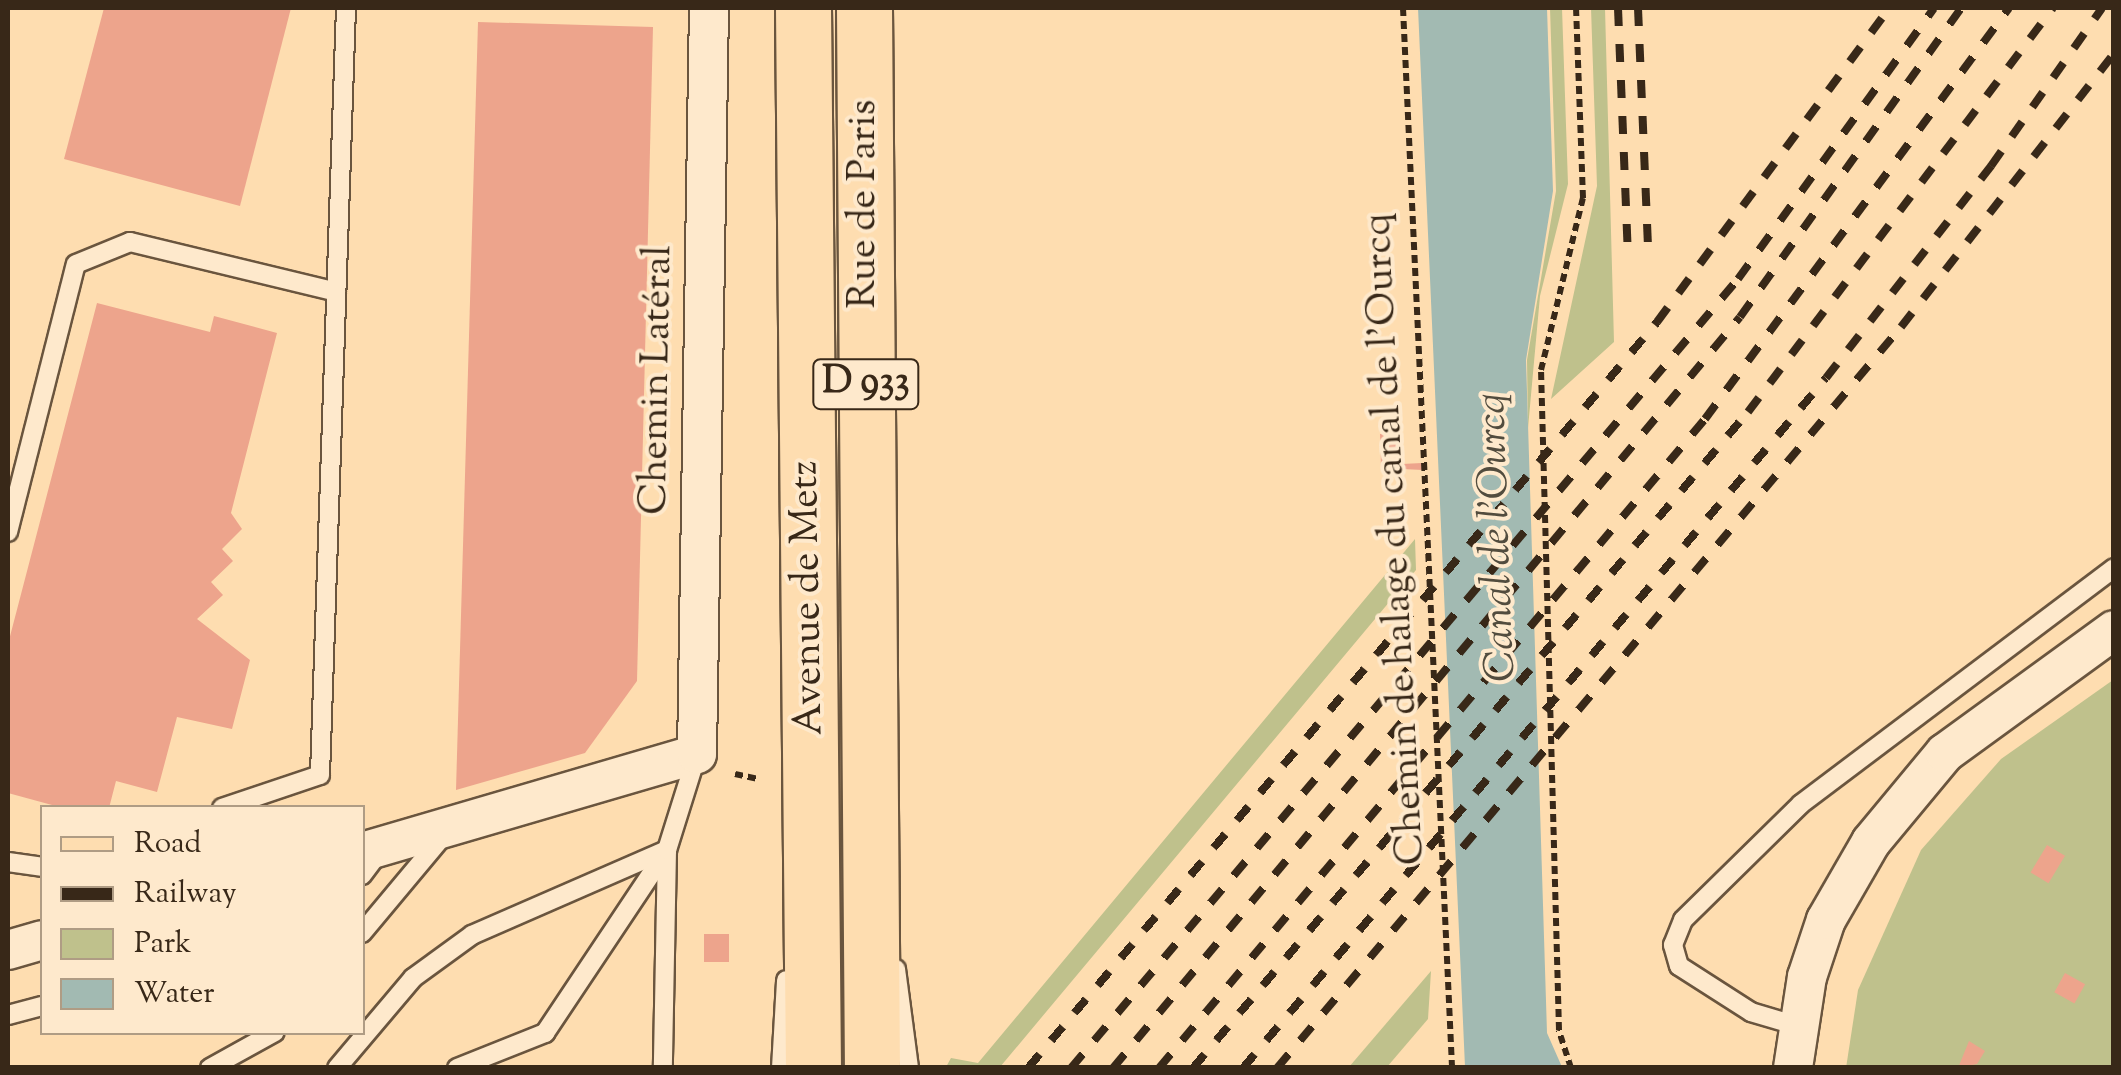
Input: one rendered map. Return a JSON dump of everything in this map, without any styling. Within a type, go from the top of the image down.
[{"type":"main road","name":"Avenue de Metz","points":[[803,8],[814,1068]]},
{"type":"main road","name":"Rue de Paris","points":[[864,8],[872,1068]]},
{"type":"street","name":"Chemin Latéral","points":[[697,754],[710,8]]},
{"type":"street","points":[[1792,1068],[1798,1026],[1832,908],[1908,793],[1989,716],[2114,630]]},
{"type":"street","points":[[369,858],[449,828],[697,754]]},
{"type":"street","points":[[8,950],[40,941]]},
{"type":"lane","points":[[231,805],[320,775],[346,8]]},
{"type":"lane","points":[[8,532],[76,264],[130,242],[336,292]]},
{"type":"lane","points":[[1798,1026],[1751,1012],[1679,966],[1674,945],[1684,920],[1801,804],[2114,568]]},
{"type":"lane","points":[[781,1068],[809,635]]},
{"type":"lane","points":[[663,1068],[667,850],[697,754]]},
{"type":"lane","name":"Rue de Paris","points":[[868,760],[909,1068]]},
{"type":"lane","points":[[365,928],[449,828]]},
{"type":"lane","points":[[365,1035],[413,978],[472,935],[667,850]]},
{"type":"lane","points":[[457,1068],[545,1032],[667,850]]},
{"type":"lane","points":[[8,862],[40,867]]},
{"type":"lane","points":[[8,1015],[40,1007]]},
{"type":"lane","points":[[210,1068],[270,1035]]},
{"type":"lane","points":[[337,1068],[365,1035]]},
{"type":"path","name":"Chemin de halage du canal de l'Ourcq","points":[[1403,8],[1452,1068]]},
{"type":"path","points":[[1571,1068],[1558,1030],[1541,370],[1583,198],[1576,8]]},
{"type":"green space","points":[[1550,8],[1562,8],[1568,184],[1540,296],[1528,428],[1527,360],[1556,191]]},
{"type":"green space","points":[[1591,8],[1605,8],[1614,342],[1551,399],[1597,186]]},
{"type":"green space","points":[[1415,539],[1416,570],[1000,1067],[946,1067],[951,1058],[978,1063]]},
{"type":"green space","points":[[2113,680],[2113,1067],[1846,1068],[1858,990],[1921,850],[2001,759]]},
{"type":"green space","points":[[1431,971],[1428,1019],[1387,1067],[1349,1067]]},
{"type":"water","name":"Canal de l'Ourcq","points":[[1418,8],[1547,8],[1553,191],[1526,360],[1547,1033],[1562,1067],[1465,1067]]},
{"type":"building","points":[[104,8],[291,8],[240,206],[64,159]]},
{"type":"building","points":[[478,22],[653,27],[637,681],[585,753],[456,790]]},
{"type":"building","points":[[97,303],[210,332],[214,316],[277,333],[231,513],[242,529],[222,549],[233,561],[211,582],[223,595],[197,619],[250,660],[232,729],[177,717],[157,792],[116,781],[110,805],[52,805],[8,793],[8,644]]},
{"type":"building","points":[[1401,433],[1402,464],[1422,463],[1423,470],[1381,468],[1380,434]]},
{"type":"building","points":[[2047,845],[2065,856],[2049,883],[2031,872]]},
{"type":"building","points":[[704,934],[729,934],[729,962],[704,962]]},
{"type":"building","points":[[2065,973],[2085,984],[2074,1003],[2054,992]]},
{"type":"building","points":[[1969,1041],[1985,1051],[1977,1064],[1958,1068]]},
{"type":"railway","points":[[1618,8],[1628,253]]},
{"type":"railway","points":[[1638,8],[1648,248]]},
{"type":"railway","points":[[1028,1068],[1657,322],[1889,8]]},
{"type":"railway","points":[[1071,1068],[1738,279],[1934,8]]},
{"type":"railway","points":[[1113,1068],[1740,317],[1961,8]]},
{"type":"railway","points":[[1159,1068],[1705,419],[2009,8]]},
{"type":"railway","points":[[1193,1068],[1748,412],[2053,8]]},
{"type":"railway","points":[[1243,1068],[1826,378],[1991,166],[2102,8]]},
{"type":"railway","points":[[1277,1068],[1901,327],[2114,53]]}]
